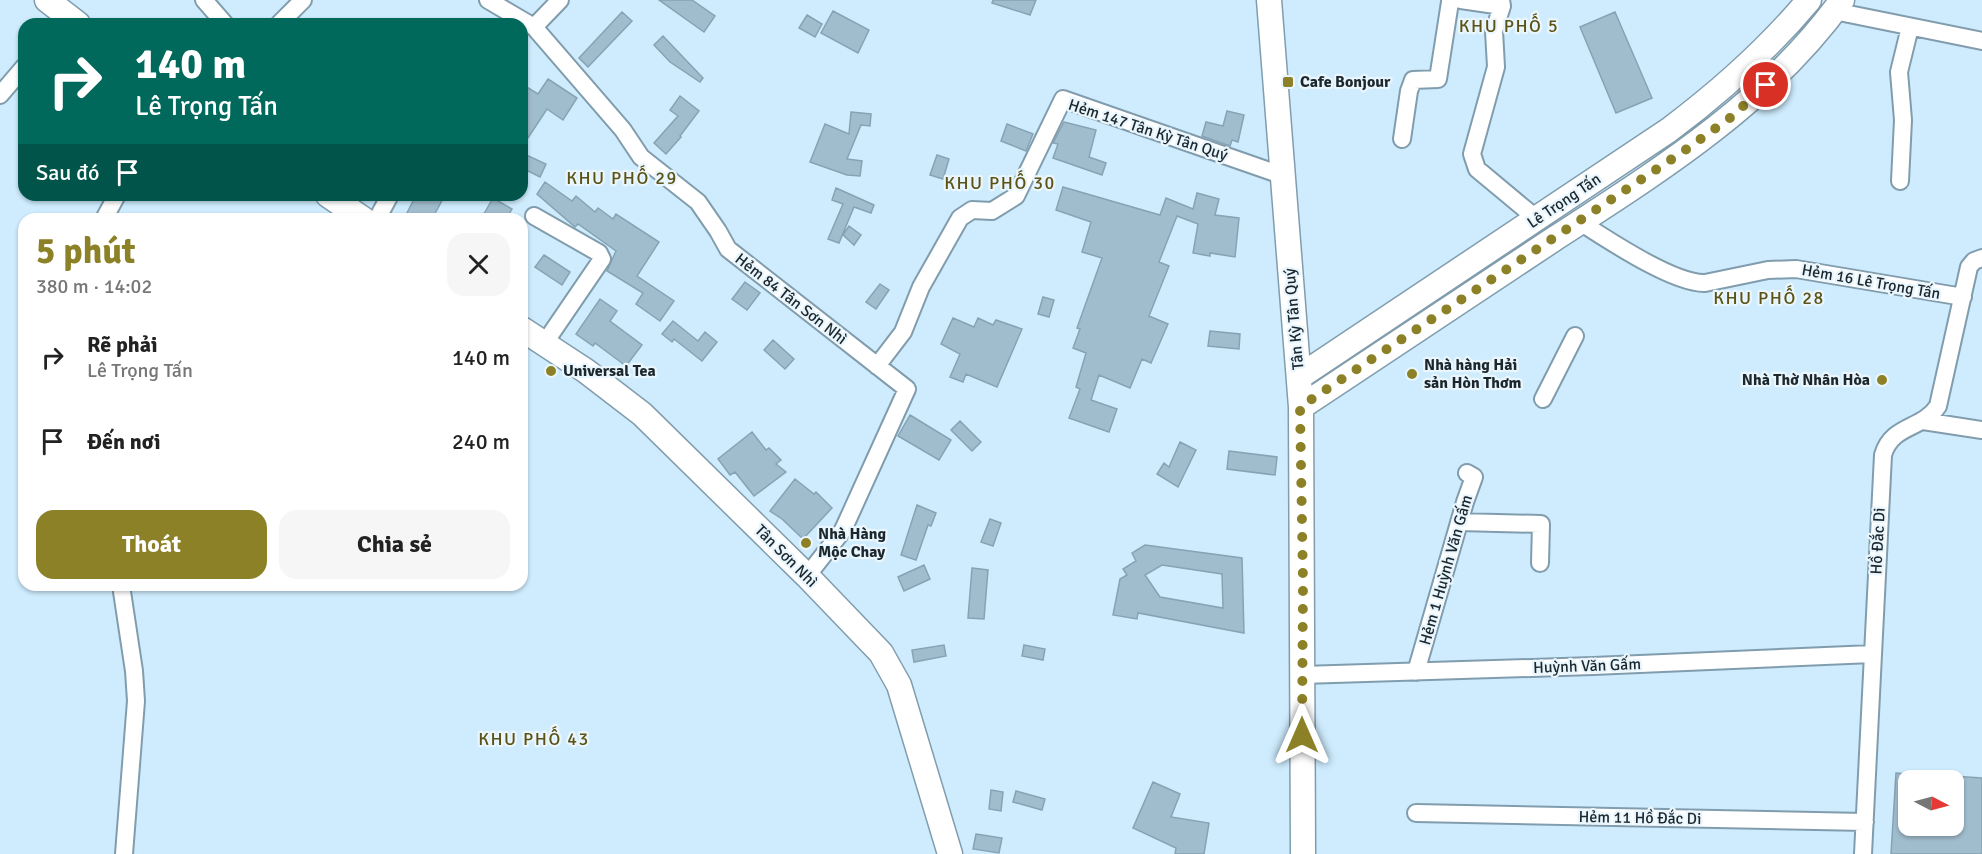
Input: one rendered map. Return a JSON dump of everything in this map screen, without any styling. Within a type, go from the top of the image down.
[{"type":"main road","points":[[47,0],[66,18]]},
{"type":"main road","name":"Tân Kỳ Tân Quý","points":[[1269,0],[1281,175],[1299,377],[1303,854]]},
{"type":"main road","name":"Lê Trọng Tấn","points":[[1299,377],[1669,130],[1756,58],[1809,0]]},
{"type":"main road","name":"Lê Trọng Tấn","points":[[1300,407],[1580,222],[1730,118],[1779,74],[1838,6]]},
{"type":"main road","points":[[337,201],[354,213]]},
{"type":"main road","name":"Tân Sơn Nhì","points":[[528,333],[586,371],[642,414],[807,576],[881,653],[899,685],[950,854]]},
{"type":"street","points":[[204,0],[220,18]]},
{"type":"street","points":[[285,18],[303,0]]},
{"type":"street","name":"Hẻm 84 Tân Sơn Nhì","points":[[488,0],[519,18]]},
{"type":"street","points":[[534,27],[560,0]]},
{"type":"street","points":[[1402,140],[1409,91],[1413,80],[1438,79],[1450,2],[1455,0]]},
{"type":"street","points":[[1461,0],[1502,3],[1494,31],[1496,67],[1472,154],[1477,169],[1537,219]]},
{"type":"street","points":[[1838,6],[1910,27],[1982,41]]},
{"type":"street","name":"Hẻm 84 Tân Sơn Nhì","points":[[528,23],[534,27],[624,130],[641,157],[698,202],[728,249],[907,389],[843,530],[807,576]]},
{"type":"street","points":[[1900,181],[1903,120],[1899,72],[1910,27]]},
{"type":"street","points":[[0,95],[18,74]]},
{"type":"street","name":"Hẻm 147 Tân Kỳ Tân Quý","points":[[877,366],[903,332],[921,287],[960,219],[972,210],[992,211],[1017,196],[1063,99],[1281,175]]},
{"type":"street","points":[[534,216],[599,253],[602,259],[544,344]]},
{"type":"street","name":"Hẻm 16 Lê Trọng Tấn","points":[[1580,222],[1631,253],[1693,282],[1705,283],[1778,269],[1796,269],[1963,297]]},
{"type":"street","name":"Hồ Đắc Di","points":[[1863,854],[1884,455],[1887,443],[1892,437],[1923,421],[1934,412],[1940,399],[1969,267],[1978,260]]},
{"type":"street","points":[[1543,399],[1575,336]]},
{"type":"street","points":[[1923,421],[1982,430]]},
{"type":"street","name":"Hẻm 1 Huỳnh Văn Gấm","points":[[1416,672],[1474,477],[1467,473]]},
{"type":"street","points":[[1459,522],[1541,524],[1540,563]]},
{"type":"street","points":[[122,591],[134,671],[136,701],[124,854]]},
{"type":"street","name":"Huỳnh Văn Gấm","points":[[1302,675],[1872,654]]},
{"type":"street","name":"Hẻm 11 Hồ Đắc Di","points":[[1416,813],[1865,822]]},
{"type":"building","points":[[659,0],[692,0],[715,16],[704,32]]},
{"type":"building","points":[[993,0],[1036,0],[1030,15],[992,3]]},
{"type":"building","points":[[833,11],[869,30],[858,53],[821,33]]},
{"type":"building","points":[[622,12],[632,21],[588,67],[579,58]]},
{"type":"building","points":[[1615,12],[1652,98],[1616,113],[1580,27]]},
{"type":"building","points":[[807,15],[822,24],[815,37],[799,28]]},
{"type":"building","points":[[663,36],[703,78],[700,82],[670,62],[654,45]]},
{"type":"building","points":[[548,79],[577,98],[563,120],[547,109],[528,138],[528,88],[538,94]]},
{"type":"building","points":[[680,96],[699,111],[666,154],[654,143],[678,116],[670,110]]},
{"type":"building","points":[[1227,111],[1244,115],[1238,142],[1232,140],[1230,146],[1202,136],[1206,122],[1223,126]]},
{"type":"building","points":[[851,112],[871,114],[870,126],[861,125],[847,159],[862,161],[860,176],[847,175],[810,162],[825,124],[849,134]]},
{"type":"building","points":[[1064,122],[1096,130],[1089,157],[1106,163],[1102,175],[1053,158],[1058,144],[1053,143]]},
{"type":"building","points":[[1007,124],[1033,134],[1026,151],[1001,141]]},
{"type":"building","points":[[937,155],[949,159],[943,179],[930,175]]},
{"type":"building","points":[[528,156],[546,164],[540,177],[528,171]]},
{"type":"building","points":[[545,182],[572,201],[576,196],[595,212],[598,208],[613,219],[616,214],[659,242],[637,276],[674,301],[660,321],[636,304],[643,293],[607,271],[616,251],[578,224],[575,227],[537,194]]},
{"type":"building","points":[[1063,187],[1160,215],[1166,198],[1193,209],[1197,193],[1219,199],[1215,215],[1239,218],[1235,257],[1193,253],[1198,224],[1177,216],[1159,262],[1169,266],[1149,316],[1168,324],[1151,363],[1142,359],[1130,388],[1099,375],[1091,400],[1117,409],[1109,432],[1069,418],[1080,389],[1076,387],[1086,353],[1073,348],[1080,329],[1077,328],[1102,258],[1082,252],[1091,222],[1056,210]]},
{"type":"building","points":[[836,188],[874,205],[871,213],[854,207],[839,243],[828,239],[843,204],[832,200]]},
{"type":"building","points":[[413,201],[442,201],[435,213],[407,213]]},
{"type":"building","points":[[491,201],[498,201],[512,209],[510,213],[484,213]]},
{"type":"building","points":[[849,226],[861,235],[854,245],[843,235]]},
{"type":"building","points":[[544,255],[570,272],[562,285],[535,267]]},
{"type":"building","points":[[745,282],[760,293],[747,310],[732,299]]},
{"type":"building","points":[[880,284],[889,290],[876,309],[866,302]]},
{"type":"building","points":[[1043,297],[1054,300],[1049,317],[1038,314]]},
{"type":"building","points":[[600,299],[617,311],[610,321],[642,345],[626,366],[595,343],[593,346],[576,334]]},
{"type":"building","points":[[953,318],[974,327],[978,318],[993,325],[996,320],[1022,329],[997,387],[966,374],[963,382],[950,377],[960,354],[941,344]]},
{"type":"building","points":[[673,321],[698,341],[705,332],[717,342],[702,361],[674,339],[672,342],[662,334]]},
{"type":"building","points":[[1210,331],[1240,334],[1239,349],[1208,346]]},
{"type":"building","points":[[773,340],[794,359],[785,369],[764,350]]},
{"type":"building","points":[[910,415],[951,440],[939,460],[898,436]]},
{"type":"building","points":[[960,421],[981,442],[972,451],[951,430]]},
{"type":"building","points":[[752,432],[766,450],[769,448],[781,460],[776,464],[786,472],[754,496],[735,472],[730,475],[718,459]]},
{"type":"building","points":[[1180,442],[1196,450],[1178,487],[1157,474],[1164,463],[1169,467]]},
{"type":"building","points":[[1229,451],[1277,457],[1275,475],[1227,469]]},
{"type":"building","points":[[795,479],[814,494],[816,492],[832,508],[803,539],[770,511]]},
{"type":"building","points":[[917,505],[936,513],[931,526],[928,525],[916,560],[901,555]]},
{"type":"building","points":[[990,519],[1001,523],[993,546],[981,542]]},
{"type":"building","points":[[1145,545],[1242,558],[1244,633],[1138,613],[1137,619],[1113,615],[1120,579],[1127,575],[1123,569],[1136,561],[1132,553]],"holes":[[[1162,565],[1222,574],[1223,608],[1160,597],[1145,575]]]},
{"type":"building","points":[[924,565],[930,579],[904,591],[898,577]]},
{"type":"building","points":[[972,568],[988,570],[984,619],[968,618]]},
{"type":"building","points":[[944,645],[946,656],[914,662],[912,650]]},
{"type":"building","points":[[1024,645],[1045,649],[1043,660],[1022,656]]},
{"type":"building","points":[[1896,773],[1898,773],[1898,836],[1964,836],[1964,777],[1982,778],[1982,854],[1891,854]]},
{"type":"building","points":[[1153,782],[1180,794],[1171,817],[1209,823],[1204,854],[1175,854],[1176,848],[1133,828]]},
{"type":"building","points":[[991,790],[1003,792],[1001,811],[989,809]]},
{"type":"building","points":[[1016,791],[1045,799],[1042,810],[1013,802]]},
{"type":"building","points":[[976,834],[1002,838],[999,853],[973,849]]},
{"type":"place","name":"Cafe Bonjour","points":[[1288,82]]},
{"type":"place","name":"Universal Tea","points":[[551,371]]},
{"type":"place","name":"Nhà hàng Hải sản Hòn Thơm","points":[[1412,374]]},
{"type":"place","name":"Nhà Thờ Nhân Hòa","points":[[1882,380]]},
{"type":"place","name":"Nhà Hàng Mộc Chay","points":[[806,543]]},
{"type":"district","name":"KHU PHỐ 5","points":[[1509,26]]},
{"type":"district","name":"KHU PHỐ 29","points":[[622,178]]},
{"type":"district","name":"KHU PHỐ 30","points":[[1000,183]]},
{"type":"district","name":"KHU PHỐ 28","points":[[1769,298]]},
{"type":"district","name":"KHU PHỐ 43","points":[[534,739]]},
{"type":"route","points":[[1302,735],[1303,582],[1300,407],[1684,151],[1730,118],[1766,85]]}]
